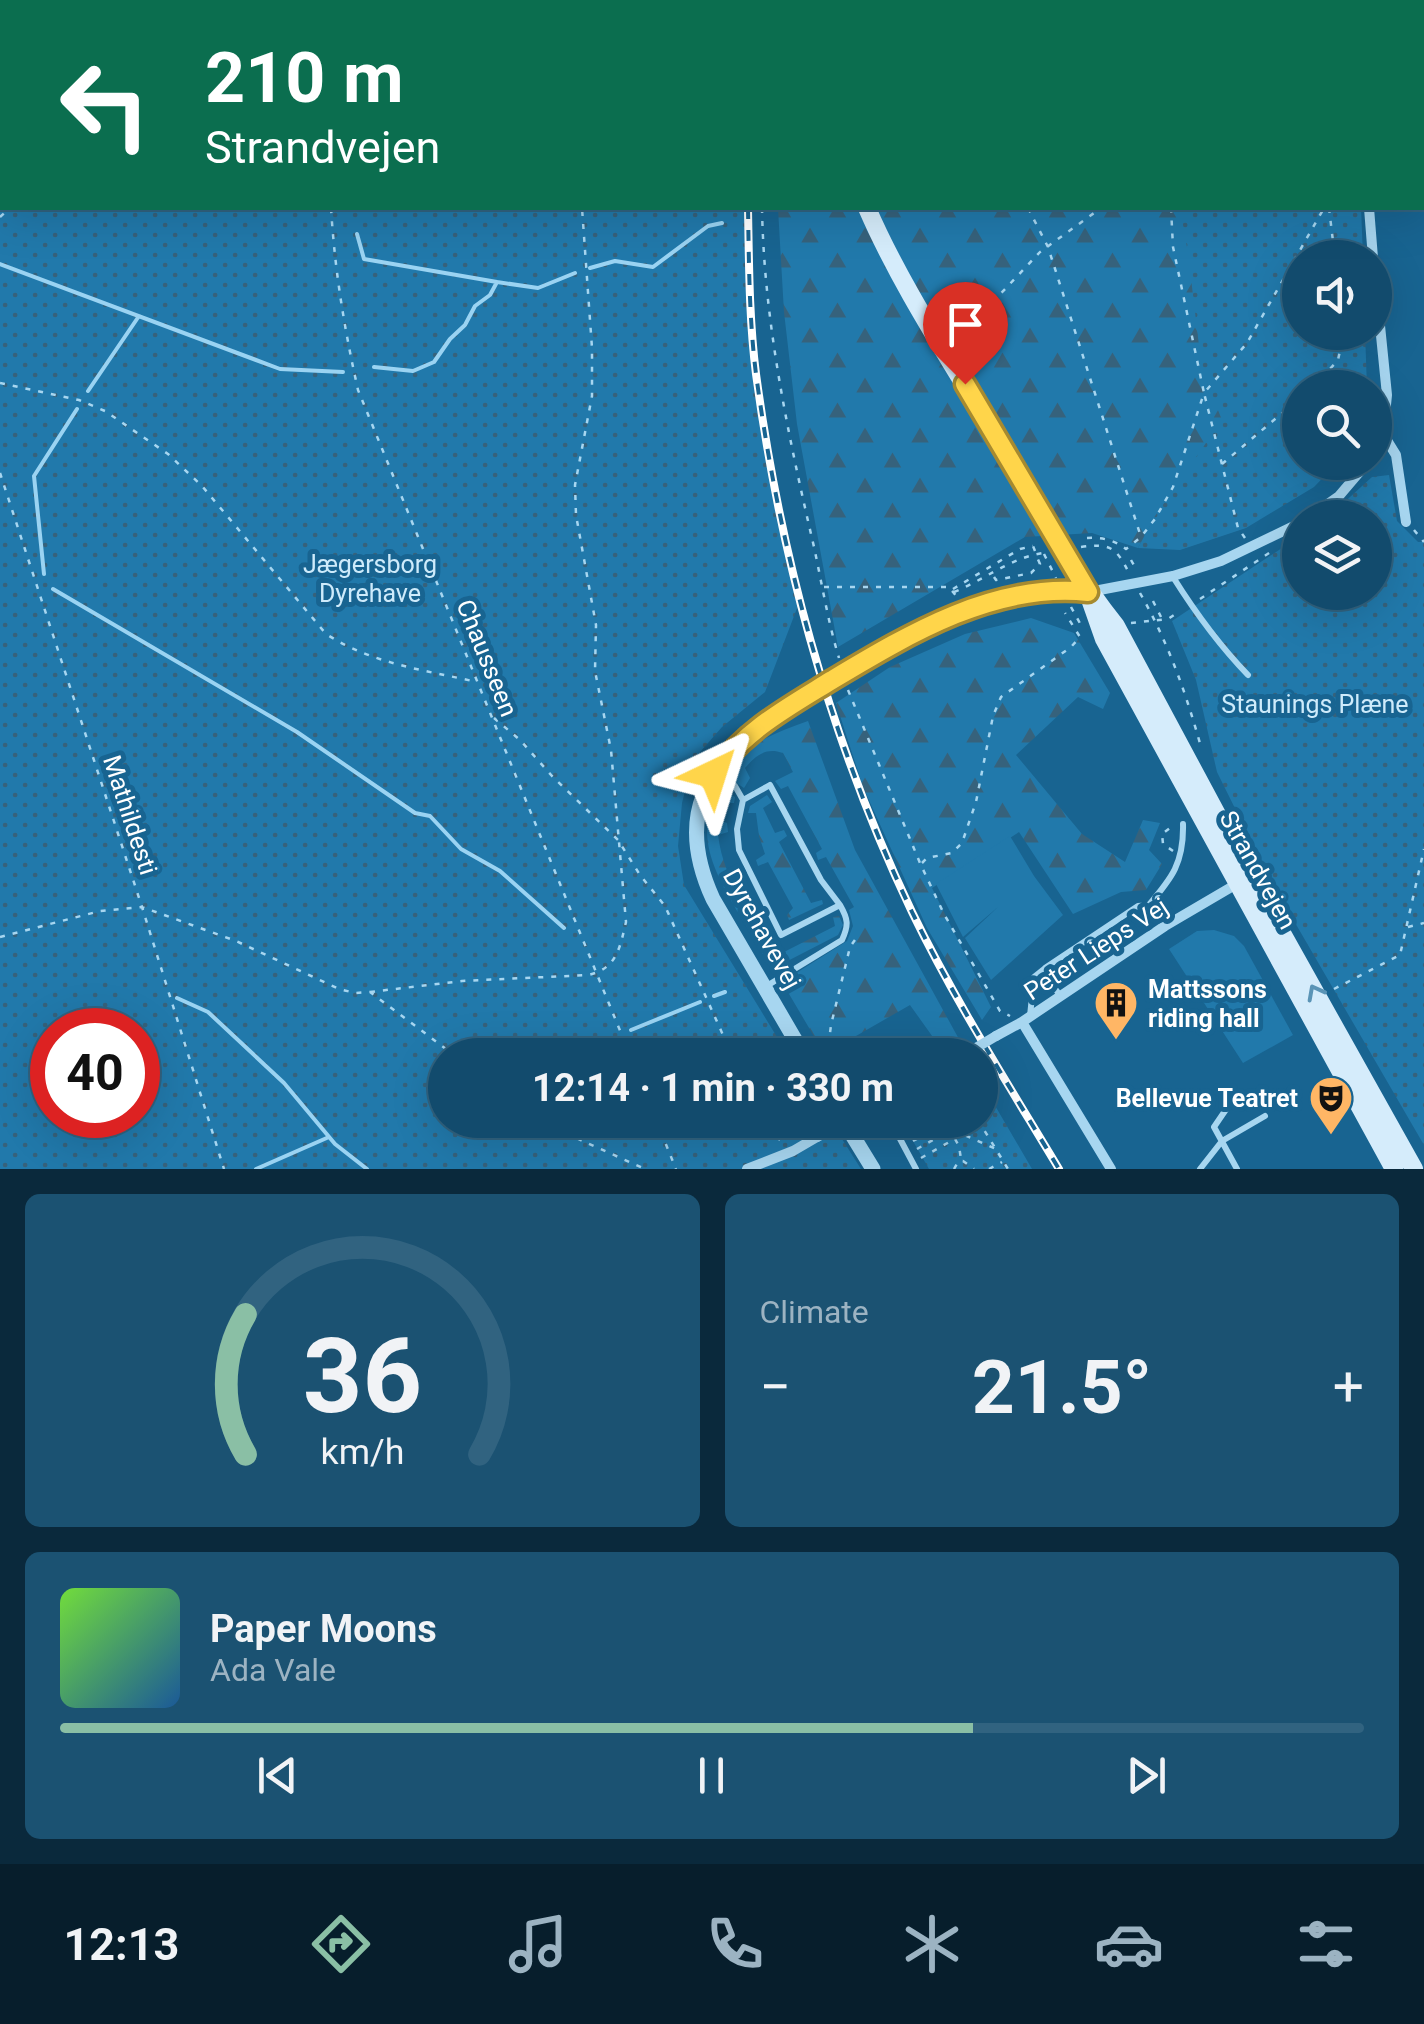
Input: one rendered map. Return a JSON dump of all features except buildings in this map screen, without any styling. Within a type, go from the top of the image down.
[{"type":"main road","name":"Strandvejen","points":[[867,210],[888,253],[1088,592],[1116,626],[1243,880],[1365,1097],[1414,1169]]},
{"type":"main road","name":"Strandvejen","points":[[1243,880],[1318,998],[1394,1169]]},
{"type":"street","points":[[1368,210],[1371,240]]},
{"type":"street","points":[[1392,448],[1406,522]]},
{"type":"street","points":[[1333,500],[1353,480]]},
{"type":"street","points":[[1088,592],[1173,576],[1221,560],[1282,531]]},
{"type":"street","name":"Dyrehavevej","points":[[794,1038],[702,875],[696,852],[697,823],[702,798],[713,774],[744,738],[773,716],[922,629],[965,610],[1008,598],[1062,589],[1088,592]]},
{"type":"street","name":"Peter Lieps Vej","points":[[993,1038],[1243,880]]},
{"type":"street","points":[[1026,1019],[1111,1169]]},
{"type":"street","points":[[747,1169],[794,1151],[815,1138]]},
{"type":"street","points":[[856,1138],[874,1169]]},
{"type":"lane","points":[[1173,576],[1221,647],[1248,675]]},
{"type":"lane","points":[[713,774],[735,786],[742,800],[737,829],[739,850],[782,935],[840,906]]},
{"type":"lane","points":[[742,800],[770,785],[821,880],[848,919],[842,940],[765,988]]},
{"type":"lane","points":[[1026,1019],[1034,977],[1138,906],[1148,906],[1174,876],[1183,842],[1179,824]]},
{"type":"lane","points":[[1148,906],[1165,926]]},
{"type":"lane","points":[[1045,968],[1060,996]]},
{"type":"lane","points":[[1227,1108],[1214,1127],[1237,1169]]},
{"type":"lane","points":[[1200,1169],[1222,1142],[1265,1116]]},
{"type":"lane","points":[[900,1138],[910,1158]]},
{"type":"path","name":"Chausseen","points":[[331,210],[344,327],[358,390],[623,1038]]},
{"type":"path","points":[[0,937],[100,911],[142,907],[236,941],[355,993],[462,981],[596,974],[616,958],[626,922],[611,750],[595,671],[596,625],[576,515],[575,484],[592,396],[582,210]]},
{"type":"path","points":[[762,210],[772,343],[806,514],[851,699],[944,914],[1000,1012],[1026,1019]]},
{"type":"path","points":[[1029,210],[1048,246],[1141,537]]},
{"type":"path","points":[[946,352],[1040,252],[1098,210]]},
{"type":"path","points":[[1171,210],[1173,247],[1204,393],[1238,528],[1252,547]]},
{"type":"path","points":[[1086,538],[1104,539],[1126,549],[1155,519],[1173,487],[1204,393],[1248,343],[1326,210]]},
{"type":"path","points":[[1327,210],[1332,240]]},
{"type":"path","points":[[0,383],[79,400],[105,410],[168,454],[202,486],[326,634],[348,648],[374,659],[478,683]]},
{"type":"path","points":[[1222,464],[1282,413]]},
{"type":"path","name":"Mathildesti","points":[[0,473],[224,1169]]},
{"type":"path","points":[[1406,522],[1424,542]]},
{"type":"path","points":[[1130,624],[1168,618],[1282,544]]},
{"type":"path","points":[[1092,546],[1113,548],[1127,568]]},
{"type":"path","points":[[953,591],[1020,549],[1036,547]]},
{"type":"path","points":[[953,591],[975,584],[1016,560],[1043,553],[1062,589]]},
{"type":"path","points":[[994,576],[996,580],[1030,573],[1040,564],[1037,557]]},
{"type":"path","points":[[1131,560],[1135,567]]},
{"type":"path","points":[[823,587],[949,587],[953,591]]},
{"type":"path","points":[[1153,600],[1204,761]]},
{"type":"path","points":[[1145,602],[1159,619]]},
{"type":"path","points":[[920,864],[927,858],[952,853],[962,844],[1001,697],[1080,637],[1082,632],[1074,612]]},
{"type":"path","points":[[1064,613],[1082,632]]},
{"type":"path","points":[[492,717],[520,740],[618,840],[665,906],[724,1038]]},
{"type":"path","points":[[1179,824],[1162,834],[1163,844],[1180,854]]},
{"type":"path","points":[[1318,998],[1400,955],[1424,849]]},
{"type":"path","points":[[833,1038],[830,1024],[850,947],[857,936],[848,919]]},
{"type":"path","points":[[1407,927],[1424,923]]},
{"type":"path","points":[[370,992],[431,1038]]},
{"type":"path","points":[[576,1138],[645,1169]]},
{"type":"path","points":[[663,1138],[676,1169]]},
{"type":"path","points":[[778,1138],[794,1151]]},
{"type":"path","points":[[910,1158],[929,1138]]},
{"type":"path","points":[[910,1158],[939,1138]]},
{"type":"path","points":[[910,1158],[955,1138],[962,1161]]},
{"type":"path","points":[[971,1138],[996,1149]]},
{"type":"path","points":[[989,1138],[1008,1169]]},
{"type":"path","points":[[954,1169],[962,1161]]},
{"type":"path","points":[[962,1161],[974,1169]]},
{"type":"path","points":[[989,1169],[1003,1161]]},
{"type":"green space","name":"Jægersborg Dyrehave","points":[[0,210],[748,210],[756,373],[799,603],[765,692],[722,727],[693,760],[682,803],[678,846],[684,885],[778,1038],[428,1038],[428,1138],[841,1138],[861,1169],[0,1169]]},
{"type":"green space","points":[[778,210],[1304,210],[1294,240],[1282,240],[1282,350],[1291,350],[1294,370],[1282,370],[1282,434],[1155,517],[1138,548],[1092,533],[1025,537],[838,647],[797,424],[784,312]]},
{"type":"green space","points":[[1180,210],[1361,210],[1362,240],[1282,240],[1282,350],[1366,350],[1366,370],[1282,370],[1282,480],[1321,480],[1292,500],[1282,500],[1282,506],[1246,528],[1180,550],[1138,548],[1155,516],[1222,420],[1202,371]]},
{"type":"green space","name":"Staunings Plæne","points":[[1369,480],[1390,480],[1397,521],[1418,542],[1424,542],[1424,1145],[1272,883],[1217,772],[1196,680],[1172,621],[1282,548],[1282,610],[1392,610],[1392,500],[1347,500]]},
{"type":"green space","points":[[1031,618],[1074,633],[1110,693],[1103,709],[1078,697],[1016,755],[1082,834],[1125,862],[1143,820],[1160,823],[1149,850],[1162,864],[1146,890],[1121,892],[1073,914],[1019,832],[932,888],[991,1007],[982,1020],[927,928],[863,787],[836,703],[890,667],[965,634]]},
{"type":"green space","points":[[808,721],[855,850],[958,1038],[934,1038],[910,1005],[852,1038],[815,1038],[782,982],[847,941],[853,926],[849,910],[854,907],[826,857],[818,860],[816,853],[822,849],[788,786],[781,789],[775,781],[793,772],[783,753],[766,752],[753,759],[745,768],[750,778],[744,788],[726,776],[741,756],[772,735]]},
{"type":"green space","points":[[719,787],[735,797],[734,803],[724,803],[719,820],[727,823],[728,832],[718,835],[723,860],[742,899],[750,894],[754,902],[746,906],[773,950],[786,951],[835,926],[833,917],[839,916],[843,925],[838,935],[772,969],[722,883],[710,852],[708,821]]},
{"type":"green space","points":[[767,795],[772,802],[763,808],[775,833],[784,830],[787,836],[779,842],[811,903],[822,900],[823,904],[789,920],[787,915],[793,908],[768,862],[758,866],[756,860],[765,854],[756,813],[748,813],[750,806]]},
{"type":"green space","points":[[1010,836],[1063,915],[991,980],[965,938],[998,907],[963,937],[936,884]]},
{"type":"green space","points":[[1214,930],[1234,936],[1244,946],[1293,1035],[1243,1063],[1169,949],[1197,931]]},
{"type":"green space","points":[[998,1111],[1032,1169],[929,1169],[911,1138],[998,1138]]},
{"type":"waterway","points":[[590,268],[615,261],[653,267],[708,226],[722,223]]},
{"type":"waterway","points":[[357,234],[364,259],[497,282]]},
{"type":"waterway","points":[[0,264],[280,369],[343,372]]},
{"type":"waterway","points":[[374,367],[413,371],[434,362],[497,282],[538,288],[575,273]]},
{"type":"waterway","points":[[88,391],[139,316]]},
{"type":"waterway","points":[[44,574],[34,476],[77,409]]},
{"type":"waterway","points":[[53,589],[297,732],[415,813],[430,816],[461,849],[500,871],[564,928]]},
{"type":"waterway","points":[[714,996],[725,992]]},
{"type":"waterway","points":[[177,998],[208,1012],[284,1083],[335,1144],[367,1169]]},
{"type":"waterway","points":[[631,1030],[700,1002]]},
{"type":"waterway","points":[[256,1169],[329,1137]]},
{"type":"railway","points":[[748,210],[752,333],[767,444],[795,581],[834,716],[883,848],[912,912],[964,1010],[1059,1169]]},
{"type":"place","name":"Mattssons riding hall","points":[[1116,1041]]},
{"type":"place","name":"Bellevue Teatret","points":[[1331,1136]]},
{"type":"route","points":[[713,774],[729,752],[773,716],[922,629],[965,610],[1008,598],[1062,589],[1088,592],[965,384]]}]
